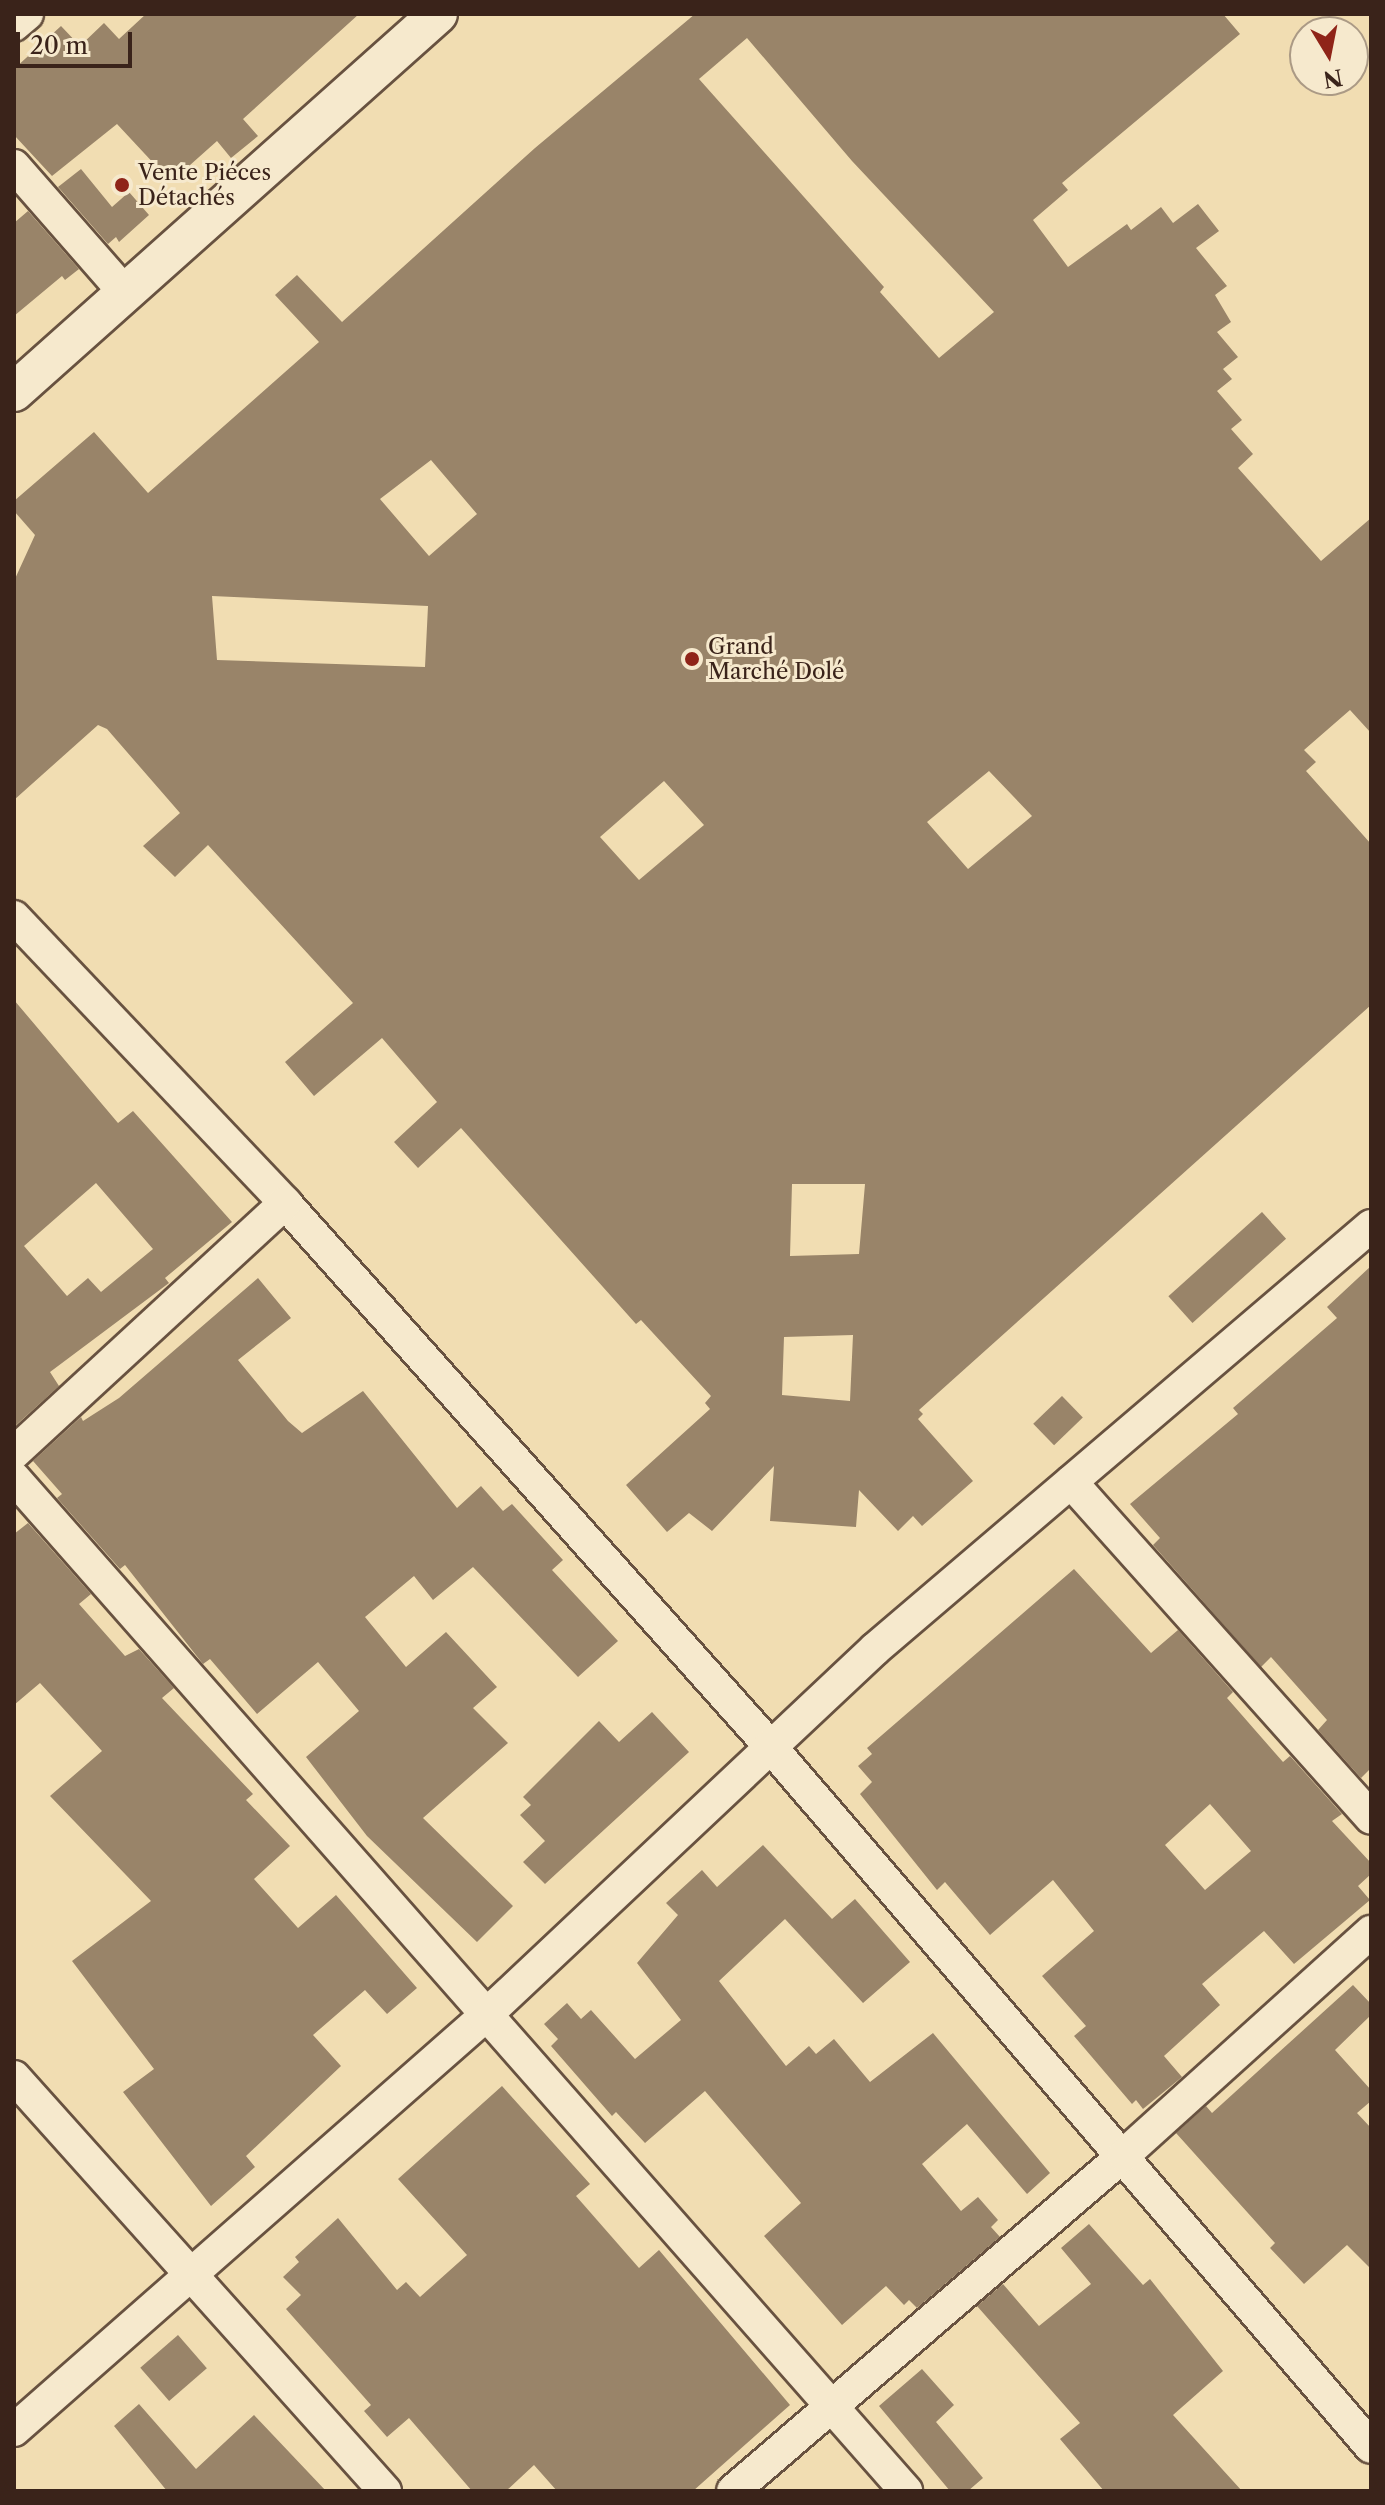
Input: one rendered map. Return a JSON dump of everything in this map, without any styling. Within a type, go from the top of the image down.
[{"type":"street","points":[[14,25],[27,14]]},
{"type":"street","points":[[14,392],[438,14]]},
{"type":"street","points":[[14,166],[125,293]]},
{"type":"street","points":[[14,917],[285,1203],[770,1746],[1124,2155],[1371,2447]]},
{"type":"street","points":[[14,1453],[285,1203]]},
{"type":"street","points":[[14,2430],[484,2017],[770,1746],[1071,1482],[1367,1238]]},
{"type":"street","points":[[14,1478],[484,2017],[834,2405],[906,2491]]},
{"type":"street","points":[[1071,1482],[1371,1818]]},
{"type":"street","points":[[733,2491],[1124,2155],[1371,1932]]},
{"type":"street","points":[[14,2077],[385,2491]]},
{"type":"building","points":[[146,14],[359,14],[243,119],[258,136],[231,158],[217,141],[171,182],[117,124],[52,176],[14,135],[14,69],[61,26],[80,46],[104,23],[119,39]]},
{"type":"building","name":"Grand Marché Dolé","points":[[695,14],[1223,14],[1240,34],[1062,183],[1068,190],[1033,220],[1068,267],[1127,224],[1131,230],[1161,207],[1173,223],[1198,204],[1219,231],[1196,248],[1227,286],[1215,295],[1231,322],[1217,332],[1238,357],[1223,369],[1232,379],[1217,391],[1242,420],[1231,429],[1253,454],[1238,468],[1321,561],[1371,518],[1371,733],[1350,710],[1304,750],[1316,762],[1306,771],[1371,844],[1371,1005],[919,1410],[923,1414],[918,1419],[973,1481],[922,1526],[913,1516],[898,1531],[859,1490],[856,1527],[770,1521],[774,1466],[712,1531],[689,1513],[667,1532],[626,1485],[710,1409],[705,1403],[711,1396],[641,1320],[636,1324],[461,1128],[418,1168],[394,1142],[437,1102],[382,1038],[314,1096],[285,1062],[353,1003],[208,845],[175,877],[143,846],[180,813],[107,729],[98,725],[14,800],[14,581],[35,535],[14,511],[14,501],[94,432],[148,493],[319,342],[275,295],[297,275],[342,322],[535,148]],"holes":[[[747,38],[852,161],[994,312],[939,358],[880,292],[884,287],[699,79]],[[431,460],[477,514],[429,556],[380,499]],[[212,596],[428,606],[425,667],[217,660]],[[989,771],[1032,816],[968,869],[927,822]],[[664,781],[704,825],[639,880],[600,837]],[[792,1184],[865,1184],[859,1254],[790,1256]],[[853,1335],[850,1401],[782,1395],[784,1337]]]},
{"type":"building","points":[[81,169],[112,207],[129,192],[149,215],[119,242],[116,237],[108,244],[58,187]]},
{"type":"building","points":[[28,211],[79,269],[65,280],[62,276],[14,316],[14,223]]},
{"type":"building","points":[[14,1000],[118,1123],[133,1111],[232,1222],[165,1278],[169,1283],[50,1372],[59,1386],[14,1427]],"holes":[[[96,1183],[153,1249],[101,1292],[88,1278],[67,1296],[24,1246]]]},
{"type":"building","points":[[1262,1212],[1286,1239],[1192,1323],[1168,1296]]},
{"type":"building","points":[[1371,1266],[1371,1768],[1361,1778],[1318,1730],[1327,1720],[1271,1657],[1261,1667],[1153,1545],[1160,1538],[1130,1504],[1238,1414],[1233,1408],[1337,1318],[1327,1307]]},
{"type":"building","points":[[258,1278],[291,1318],[238,1360],[288,1421],[302,1433],[363,1391],[457,1508],[481,1486],[503,1511],[512,1504],[563,1560],[552,1570],[618,1641],[578,1677],[473,1567],[433,1600],[414,1576],[365,1617],[406,1667],[446,1632],[497,1687],[473,1708],[508,1743],[423,1818],[513,1906],[477,1942],[367,1836],[306,1757],[359,1711],[318,1662],[257,1714],[210,1659],[203,1664],[125,1565],[120,1569],[57,1498],[62,1494],[33,1461],[81,1417],[83,1421],[119,1398]]},
{"type":"building","points":[[1062,1396],[1083,1418],[1054,1445],[1033,1424]]},
{"type":"building","points":[[28,1523],[91,1594],[79,1604],[125,1656],[139,1649],[174,1688],[162,1698],[253,1794],[246,1800],[290,1846],[254,1879],[298,1928],[336,1895],[417,1988],[387,2014],[365,1990],[313,2035],[341,2066],[246,2156],[255,2167],[211,2206],[123,2092],[154,2069],[72,1961],[151,1901],[50,1796],[102,1751],[40,1683],[14,1705],[14,1534]]},
{"type":"building","points":[[1074,1569],[1151,1653],[1178,1630],[1233,1692],[1227,1698],[1283,1762],[1290,1756],[1342,1814],[1332,1821],[1371,1863],[1371,1874],[1358,1886],[1370,1900],[1294,1964],[1264,1931],[1202,1984],[1220,2005],[1164,2056],[1182,2077],[1143,2109],[1136,2100],[1132,2104],[1074,2036],[1086,2026],[1042,1976],[1094,1931],[1053,1880],[990,1935],[945,1882],[937,1890],[860,1794],[872,1782],[858,1766],[872,1754],[867,1748]],"holes":[[[1210,1804],[1251,1851],[1205,1890],[1165,1845]]]},
{"type":"building","points":[[652,1712],[689,1752],[545,1884],[523,1862],[545,1841],[520,1815],[531,1805],[523,1797],[599,1721],[619,1742]]},
{"type":"building","points":[[763,1845],[832,1919],[855,1899],[910,1962],[863,2003],[785,1919],[719,1981],[786,2066],[809,2046],[816,2054],[834,2039],[870,2082],[933,2033],[1050,2173],[1027,2194],[967,2124],[922,2164],[961,2211],[978,2197],[998,2220],[991,2227],[1000,2237],[917,2308],[909,2300],[904,2305],[886,2286],[842,2325],[764,2236],[801,2203],[705,2091],[645,2143],[616,2112],[612,2116],[551,2046],[558,2039],[544,2024],[567,2003],[581,2019],[591,2010],[635,2059],[681,2020],[637,1963],[678,1915],[666,1903],[702,1870],[717,1887]]},
{"type":"building","points":[[1353,1985],[1371,2004],[1371,2015],[1335,2050],[1371,2090],[1371,2101],[1357,2113],[1371,2128],[1371,2269],[1347,2245],[1304,2284],[1270,2248],[1275,2243],[1176,2133],[1206,2106],[1212,2113]]},
{"type":"building","points":[[502,2086],[590,2184],[576,2196],[639,2268],[659,2250],[790,2405],[693,2491],[557,2491],[534,2465],[506,2491],[472,2491],[409,2418],[387,2437],[364,2411],[371,2405],[286,2309],[301,2295],[283,2277],[299,2262],[295,2257],[338,2218],[397,2290],[406,2282],[420,2297],[467,2255],[398,2179]]},
{"type":"building","points":[[1089,2224],[1143,2285],[1150,2279],[1223,2371],[1173,2415],[1242,2491],[1104,2491],[1060,2439],[1080,2423],[977,2306],[1003,2284],[1039,2326],[1091,2284],[1061,2248]]},
{"type":"building","points":[[178,2335],[207,2368],[169,2401],[140,2368]]},
{"type":"building","points":[[922,2369],[954,2405],[936,2422],[983,2478],[968,2491],[950,2491],[879,2406]]},
{"type":"building","points":[[139,2404],[196,2469],[254,2415],[326,2491],[167,2491],[114,2426]]},
{"type":"place","name":"Vente Piéces Détachés","points":[[122,185]]},
{"type":"place","name":"Grand Marché Dolé","points":[[692,659]]}]
